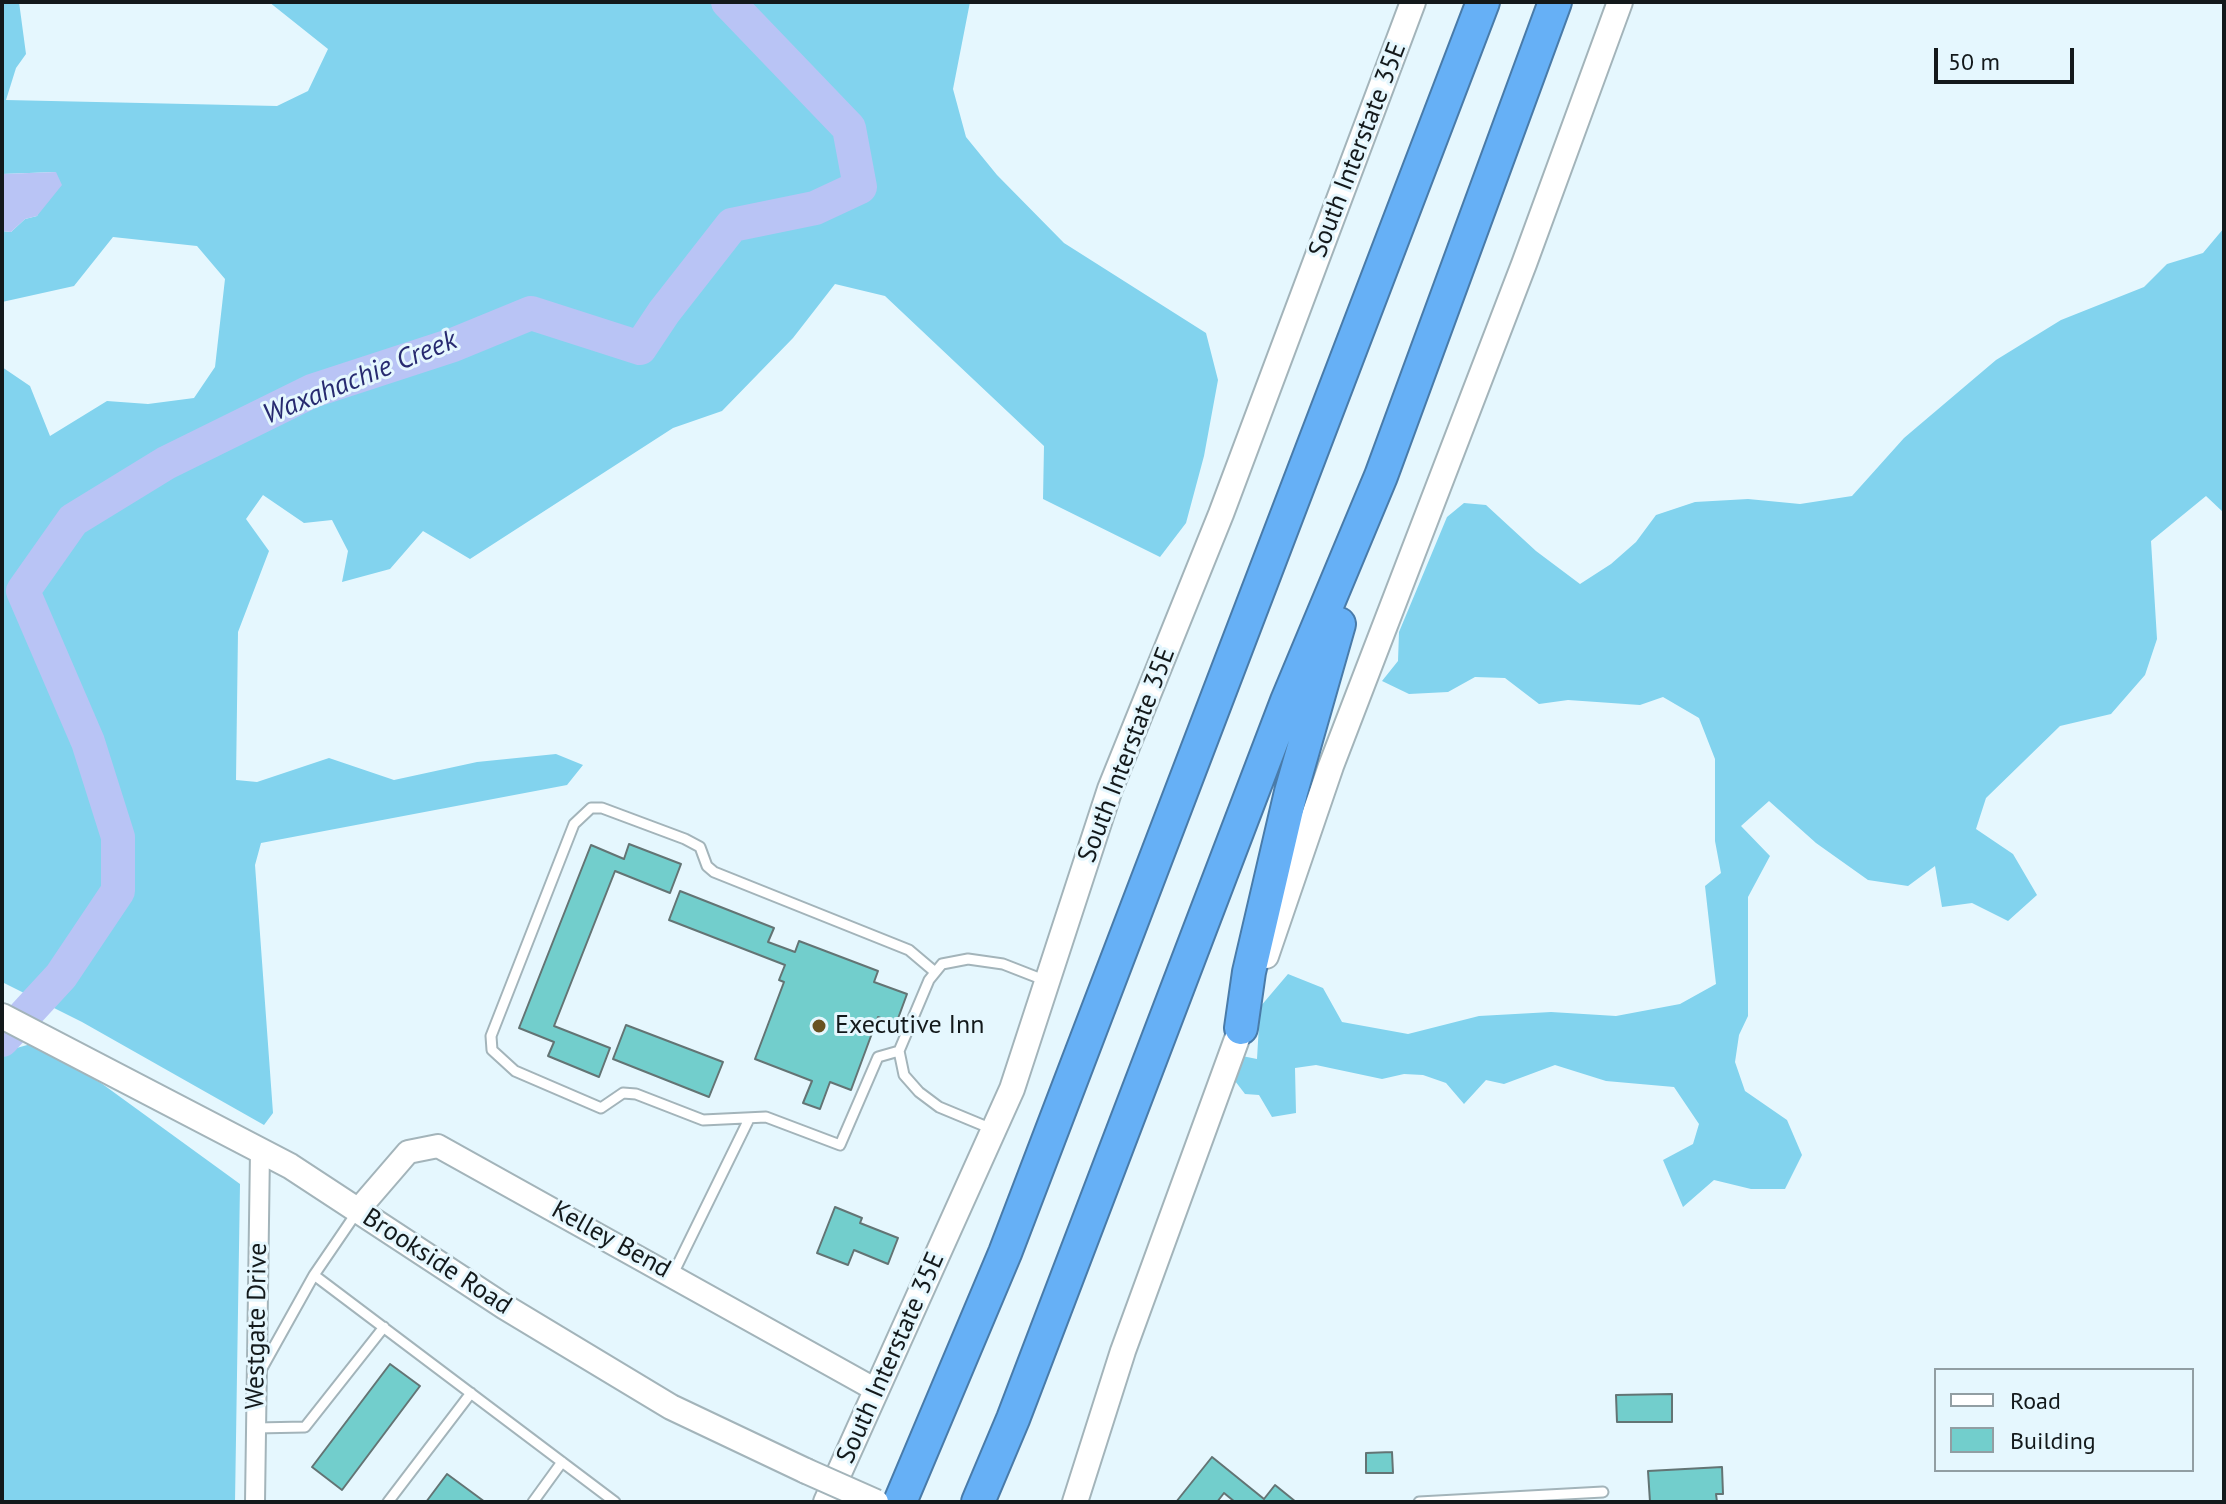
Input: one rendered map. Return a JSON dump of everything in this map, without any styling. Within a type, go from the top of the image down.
[{"type":"highway","points":[[900,1502],[1005,1253],[1483,2]]},
{"type":"highway","points":[[978,1502],[1019,1405],[1287,701],[1381,476],[1555,2]]},
{"type":"highway","points":[[1241,1028],[1249,972],[1291,792],[1381,476]]},
{"type":"main road","name":"South Interstate 35E","points":[[826,1502],[996,1130],[1110,789],[1221,514],[1413,2]]},
{"type":"main road","points":[[1075,1502],[1123,1351],[1241,1028],[1331,766],[1524,264],[1620,2]]},
{"type":"main road","name":"Brookside Road","points":[[2,1016],[260,1151],[358,1210],[505,1307],[671,1407],[876,1502]]},
{"type":"street","name":"Kelley Bend","points":[[358,1210],[408,1152],[438,1146],[673,1274],[876,1390]]},
{"type":"street","name":"Westgate Drive","points":[[255,1502],[260,1151]]},
{"type":"lane","points":[[899,1051],[878,1057],[840,1145],[766,1117],[703,1120],[636,1094],[623,1093],[601,1108],[515,1071],[492,1050],[491,1036],[574,824],[591,808],[602,808],[685,839],[700,847],[707,866],[714,872],[909,950],[935,972]]},
{"type":"lane","points":[[996,1130],[939,1107],[919,1092],[904,1075],[899,1051],[935,972],[942,964],[968,959],[1003,964],[1047,981]]},
{"type":"lane","points":[[673,1274],[749,1119]]},
{"type":"lane","points":[[257,1380],[285,1322],[358,1210]]},
{"type":"lane","points":[[314,1275],[615,1502]]},
{"type":"lane","points":[[256,1428],[305,1427],[384,1327]]},
{"type":"lane","points":[[388,1502],[471,1393]]},
{"type":"lane","points":[[533,1502],[562,1462]]},
{"type":"lane","points":[[1419,1502],[1603,1492]]},
{"type":"shaded area","points":[[2,2],[19,2],[26,54],[16,68],[6,100],[277,106],[308,91],[328,49],[269,2],[970,2],[953,89],[966,137],[997,175],[1064,243],[1206,333],[1218,380],[1204,456],[1186,523],[1160,557],[1043,499],[1044,446],[885,296],[835,284],[793,338],[722,411],[673,428],[470,559],[423,531],[390,569],[342,582],[348,551],[332,520],[304,523],[263,495],[246,519],[269,551],[238,632],[236,780],[257,782],[329,758],[394,780],[477,762],[556,754],[583,765],[567,785],[261,843],[255,865],[273,1113],[264,1125],[82,1022],[2,982],[2,367],[30,386],[50,436],[107,401],[148,404],[194,398],[215,367],[225,279],[197,246],[113,237],[74,286],[2,302],[2,231],[11,232],[25,219],[37,216],[56,172],[2,174]]},
{"type":"shaded area","points":[[56,172],[62,185],[37,216],[25,219],[11,232],[2,231],[2,174]]},
{"type":"shaded area","points":[[2224,228],[2224,513],[2206,496],[2151,541],[2157,639],[2145,675],[2111,714],[2060,726],[1986,798],[1976,829],[2013,854],[2037,895],[2008,921],[1972,903],[1942,907],[1935,866],[1908,886],[1868,880],[1816,843],[1769,801],[1741,826],[1770,856],[1748,897],[1748,1016],[1739,1035],[1735,1062],[1745,1091],[1787,1120],[1802,1155],[1785,1189],[1751,1189],[1714,1180],[1683,1207],[1663,1160],[1693,1144],[1699,1124],[1674,1087],[1606,1081],[1555,1065],[1504,1084],[1486,1080],[1464,1104],[1446,1083],[1423,1075],[1404,1074],[1382,1079],[1316,1065],[1295,1068],[1296,1113],[1272,1117],[1259,1095],[1245,1094],[1232,1077],[1242,1056],[1257,1059],[1260,1007],[1288,974],[1323,988],[1342,1022],[1408,1034],[1479,1016],[1551,1012],[1616,1016],[1680,1004],[1716,984],[1705,886],[1721,873],[1715,841],[1715,759],[1699,718],[1663,697],[1640,705],[1568,700],[1539,704],[1505,678],[1475,677],[1448,692],[1409,694],[1382,681],[1398,661],[1399,632],[1447,517],[1464,503],[1486,505],[1536,551],[1580,584],[1611,564],[1636,542],[1656,515],[1695,502],[1748,499],[1800,504],[1852,496],[1904,438],[1996,360],[2061,320],[2144,287],[2167,264],[2203,253]]},
{"type":"shaded area","points":[[31,1044],[101,1083],[240,1184],[235,1502],[2,1502],[2,1052]]},
{"type":"building","points":[[629,844],[681,864],[670,893],[615,871],[554,1026],[610,1048],[599,1077],[548,1056],[554,1042],[519,1028],[591,845],[624,859]]},
{"type":"building","name":"Executive Inn","points":[[680,891],[774,928],[768,942],[795,952],[799,941],[878,971],[874,982],[907,994],[896,1024],[878,1017],[851,1090],[830,1082],[820,1109],[803,1103],[812,1081],[755,1059],[784,982],[779,980],[785,965],[669,920]]},
{"type":"building","points":[[626,1025],[723,1062],[709,1097],[613,1059]]},
{"type":"building","points":[[835,1207],[862,1218],[860,1223],[898,1238],[888,1264],[854,1250],[848,1265],[817,1253]]},
{"type":"building","points":[[390,1364],[420,1386],[342,1490],[312,1467]]},
{"type":"building","points":[[1672,1394],[1672,1422],[1617,1422],[1616,1395]]},
{"type":"building","points":[[1392,1452],[1393,1473],[1366,1473],[1366,1453]]},
{"type":"building","points":[[1212,1457],[1264,1499],[1275,1485],[1296,1502],[1235,1502],[1224,1493],[1217,1502],[1176,1502]]},
{"type":"building","points":[[1722,1467],[1723,1494],[1716,1494],[1717,1502],[1650,1502],[1648,1471]]},
{"type":"building","points":[[447,1474],[485,1502],[426,1502]]},
{"type":"waterway","name":"Waxahachie Creek","points":[[2,1040],[61,976],[118,891],[118,837],[88,742],[23,591],[73,520],[166,463],[312,391],[453,345],[531,313],[640,348],[732,225],[815,208],[860,187],[849,128],[728,2]]},
{"type":"place","name":"Executive Inn","points":[[819,1026]]}]
